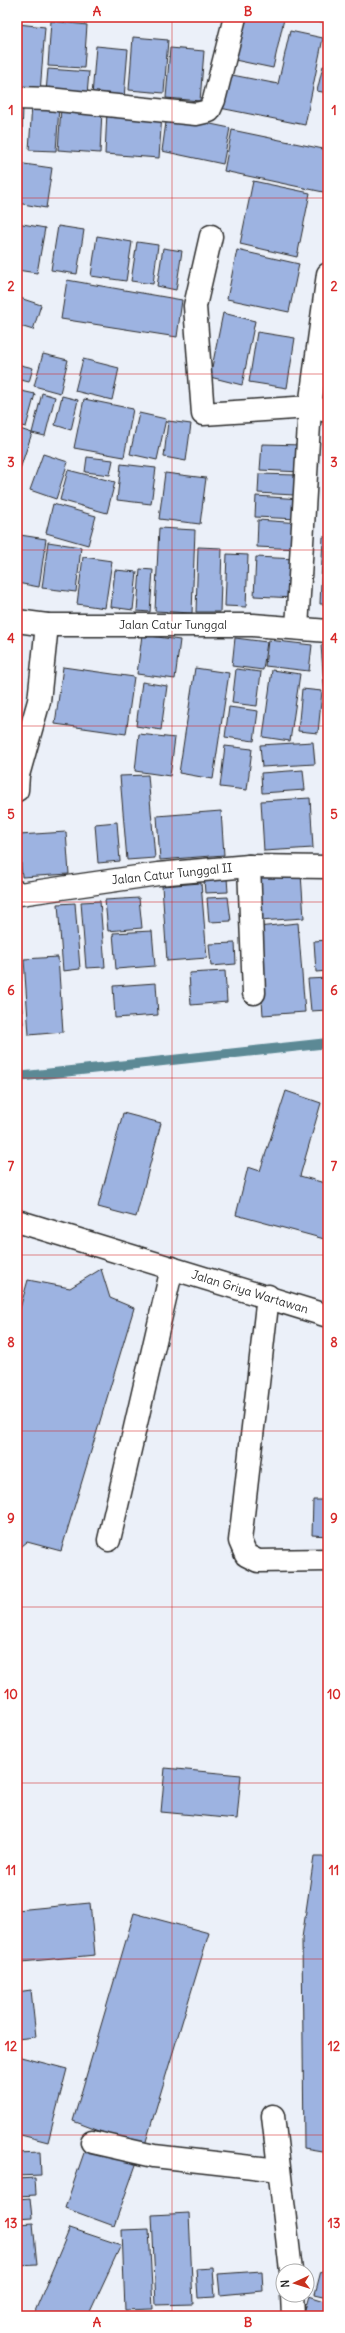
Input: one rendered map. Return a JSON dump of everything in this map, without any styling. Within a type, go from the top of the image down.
[{"type":"street","points":[[17,98],[48,99],[196,114],[209,111],[214,100],[235,17]]},
{"type":"street","points":[[210,236],[195,306],[203,414],[319,409]]},
{"type":"street","points":[[297,628],[319,409],[328,274]]},
{"type":"street","name":"Jalan Catur Tunggal","points":[[17,621],[47,625],[253,625],[328,632]]},
{"type":"street","points":[[17,790],[18,774],[39,701],[47,625]]},
{"type":"street","points":[[249,866],[254,994]]},
{"type":"street","name":"Jalan Catur Tunggal II","points":[[17,892],[20,894],[158,874],[249,866],[328,867]]},
{"type":"street","name":"Jalan Griya Wartawan","points":[[17,1221],[268,1296],[328,1316]]},
{"type":"street","points":[[109,1540],[172,1268]]},
{"type":"street","points":[[268,1296],[240,1541],[246,1555],[258,1561],[328,1560]]},
{"type":"street","points":[[273,2116],[290,2263]]},
{"type":"street","points":[[92,2142],[154,2156],[279,2170]]},
{"type":"street","points":[[292,2303],[293,2316]]},
{"type":"building","points":[[239,17],[275,17],[284,19],[273,68],[230,59]]},
{"type":"building","points":[[295,17],[323,17],[322,22]]},
{"type":"building","points":[[51,21],[87,25],[84,68],[48,66]]},
{"type":"building","points":[[18,24],[45,27],[40,93],[17,91]]},
{"type":"building","points":[[290,31],[323,38],[305,125],[215,107],[222,73],[278,84]]},
{"type":"building","points":[[133,37],[168,40],[164,93],[129,90]]},
{"type":"building","points":[[96,46],[128,49],[124,98],[92,96]]},
{"type":"building","points":[[170,48],[204,51],[200,101],[166,98]]},
{"type":"building","points":[[323,66],[328,67],[328,93],[317,91]]},
{"type":"building","points":[[48,69],[89,72],[87,95],[46,92]]},
{"type":"building","points":[[32,105],[59,107],[56,151],[29,150]]},
{"type":"building","points":[[17,106],[23,106],[22,137],[17,137]]},
{"type":"building","points":[[61,108],[102,110],[100,153],[58,150]]},
{"type":"building","points":[[107,111],[162,114],[159,158],[105,154]]},
{"type":"building","points":[[167,115],[230,128],[223,164],[162,151]]},
{"type":"building","points":[[232,130],[328,150],[328,193],[224,171]]},
{"type":"building","points":[[17,163],[52,168],[46,208],[17,203]]},
{"type":"building","points":[[253,181],[310,193],[297,257],[240,244]]},
{"type":"building","points":[[17,223],[45,228],[37,273],[17,270]]},
{"type":"building","points":[[58,226],[84,230],[77,274],[51,270]]},
{"type":"building","points":[[97,236],[132,242],[126,281],[91,276]]},
{"type":"building","points":[[137,242],[158,245],[153,284],[131,281]]},
{"type":"building","points":[[163,248],[182,251],[176,290],[157,286]]},
{"type":"building","points":[[237,250],[299,264],[289,312],[227,299]]},
{"type":"building","points":[[67,280],[182,300],[177,337],[61,319]]},
{"type":"building","points":[[17,297],[41,305],[33,330],[17,325]]},
{"type":"building","points":[[223,313],[255,321],[242,385],[210,377]]},
{"type":"building","points":[[257,332],[295,338],[287,388],[249,382]]},
{"type":"building","points":[[43,354],[68,360],[60,393],[34,386]]},
{"type":"building","points":[[83,359],[119,368],[112,400],[75,391]]},
{"type":"building","points":[[17,364],[33,368],[29,382],[17,379]]},
{"type":"building","points":[[318,366],[328,368],[328,390],[314,388]]},
{"type":"building","points":[[17,390],[35,394],[26,427],[17,425]]},
{"type":"building","points":[[42,393],[55,397],[45,436],[32,433]]},
{"type":"building","points":[[62,396],[78,400],[71,430],[55,425]]},
{"type":"building","points":[[84,399],[133,409],[124,457],[74,448]]},
{"type":"building","points":[[139,413],[166,419],[157,460],[130,454]]},
{"type":"building","points":[[168,421],[191,424],[186,461],[164,457]]},
{"type":"building","points":[[17,428],[32,433],[17,478]]},
{"type":"building","points":[[262,444],[303,445],[301,472],[260,470]]},
{"type":"building","points":[[43,454],[68,462],[56,499],[30,490]]},
{"type":"building","points":[[87,457],[113,460],[110,475],[85,472]]},
{"type":"building","points":[[121,464],[156,468],[151,504],[117,500]]},
{"type":"building","points":[[68,470],[115,482],[107,513],[60,500]]},
{"type":"building","points":[[165,473],[206,478],[200,524],[159,519]]},
{"type":"building","points":[[259,474],[295,475],[294,495],[258,493]]},
{"type":"building","points":[[256,496],[300,499],[299,519],[255,517]]},
{"type":"building","points":[[53,504],[96,516],[88,545],[46,533]]},
{"type":"building","points":[[258,520],[300,523],[299,549],[257,547]]},
{"type":"building","points":[[159,528],[195,530],[192,613],[155,611]]},
{"type":"building","points":[[20,535],[46,539],[39,587],[17,583]]},
{"type":"building","points":[[323,537],[328,537],[328,604],[320,604]]},
{"type":"building","points":[[48,542],[81,547],[76,592],[42,588]]},
{"type":"building","points":[[198,547],[222,548],[220,612],[196,612]]},
{"type":"building","points":[[227,554],[248,555],[246,607],[225,606]]},
{"type":"building","points":[[83,557],[112,561],[105,608],[77,604]]},
{"type":"building","points":[[256,557],[296,559],[295,598],[254,596]]},
{"type":"building","points":[[140,569],[153,570],[150,612],[137,611]]},
{"type":"building","points":[[115,570],[137,572],[133,610],[111,607]]},
{"type":"building","points":[[142,635],[180,640],[175,679],[137,674]]},
{"type":"building","points":[[235,638],[267,642],[263,670],[232,666]]},
{"type":"building","points":[[268,640],[312,645],[309,671],[265,666]]},
{"type":"building","points":[[328,644],[328,713],[326,713],[321,645]]},
{"type":"building","points":[[63,667],[134,677],[126,734],[55,724]]},
{"type":"building","points":[[195,668],[229,673],[213,779],[179,773]]},
{"type":"building","points":[[236,669],[261,672],[257,706],[232,703]]},
{"type":"building","points":[[272,670],[300,674],[290,741],[263,737]]},
{"type":"building","points":[[142,682],[167,686],[161,730],[136,726]]},
{"type":"building","points":[[302,689],[322,691],[318,733],[298,731]]},
{"type":"building","points":[[229,707],[258,711],[254,741],[225,737]]},
{"type":"building","points":[[139,734],[175,738],[170,776],[135,771]]},
{"type":"building","points":[[313,742],[315,764],[262,767],[260,745]]},
{"type":"building","points":[[225,746],[252,749],[247,790],[220,787]]},
{"type":"building","points":[[303,770],[305,790],[262,793],[261,773]]},
{"type":"building","points":[[148,775],[155,858],[127,860],[120,776]]},
{"type":"building","points":[[310,798],[313,848],[264,851],[261,801]]},
{"type":"building","points":[[221,811],[224,855],[160,860],[157,816]]},
{"type":"building","points":[[117,822],[120,861],[98,863],[95,824]]},
{"type":"building","points":[[66,832],[69,874],[22,877],[19,835]]},
{"type":"building","points":[[301,874],[304,918],[259,921],[256,878]]},
{"type":"building","points":[[227,878],[228,892],[205,893],[204,880]]},
{"type":"building","points":[[201,883],[207,958],[167,961],[162,886]]},
{"type":"building","points":[[228,897],[231,921],[209,922],[207,898]]},
{"type":"building","points":[[139,898],[142,928],[108,931],[105,900]]},
{"type":"building","points":[[100,901],[105,967],[86,968],[81,902]]},
{"type":"building","points":[[75,903],[80,969],[63,971],[58,904]]},
{"type":"building","points":[[298,923],[305,1012],[263,1015],[257,927]]},
{"type":"building","points":[[152,931],[155,966],[116,969],[113,933]]},
{"type":"building","points":[[328,940],[328,971],[316,972],[314,941]]},
{"type":"building","points":[[235,943],[236,964],[211,966],[209,944]]},
{"type":"building","points":[[17,953],[23,1024],[17,1024]]},
{"type":"building","points":[[58,957],[63,1032],[29,1035],[24,959]]},
{"type":"building","points":[[225,971],[227,1002],[191,1005],[189,973]]},
{"type":"building","points":[[328,978],[328,1010],[311,1011],[308,979]]},
{"type":"building","points":[[156,983],[158,1015],[115,1018],[113,986]]},
{"type":"building","points":[[286,1091],[321,1103],[300,1176],[328,1184],[328,1240],[236,1215],[248,1167],[260,1171]]},
{"type":"building","points":[[123,1113],[161,1123],[136,1217],[98,1207]]},
{"type":"building","points":[[101,1269],[110,1298],[134,1308],[61,1551],[27,1542],[17,1550],[17,1319],[28,1280],[70,1288]]},
{"type":"building","points":[[313,1500],[328,1500],[328,1536],[312,1535]]},
{"type":"building","points":[[165,1768],[241,1775],[237,1819],[161,1812]]},
{"type":"building","points":[[314,1857],[328,1857],[328,2152],[304,2148],[302,1938]]},
{"type":"building","points":[[90,1903],[95,1955],[22,1962],[17,1910]]},
{"type":"building","points":[[134,1913],[209,1933],[144,2148],[73,2121]]},
{"type":"building","points":[[31,1990],[36,2037],[17,2039],[17,1992]]},
{"type":"building","points":[[17,2056],[67,2069],[48,2142],[17,2134]]},
{"type":"building","points":[[87,2144],[137,2162],[114,2226],[65,2208]]},
{"type":"building","points":[[40,2152],[41,2175],[17,2176],[17,2153]]},
{"type":"building","points":[[35,2178],[36,2195],[17,2196],[17,2179]]},
{"type":"building","points":[[30,2198],[32,2218],[17,2219],[17,2199]]},
{"type":"building","points":[[189,2213],[193,2304],[156,2305],[152,2215]]},
{"type":"building","points":[[33,2223],[37,2265],[17,2266],[17,2224]]},
{"type":"building","points":[[70,2228],[121,2245],[88,2316],[33,2316]]},
{"type":"building","points":[[149,2229],[153,2309],[125,2310],[122,2230]]},
{"type":"building","points":[[213,2268],[215,2297],[198,2298],[196,2269]]},
{"type":"building","points":[[262,2271],[263,2291],[220,2295],[218,2274]]},
{"type":"building","points":[[321,2271],[328,2273],[328,2297],[315,2294]]},
{"type":"building","points":[[315,2298],[328,2302],[328,2316],[303,2316],[307,2303],[315,2303]]},
{"type":"building","points":[[185,2311],[186,2316],[146,2316],[146,2313]]},
{"type":"waterway","points":[[17,1077],[328,1043]]}]
